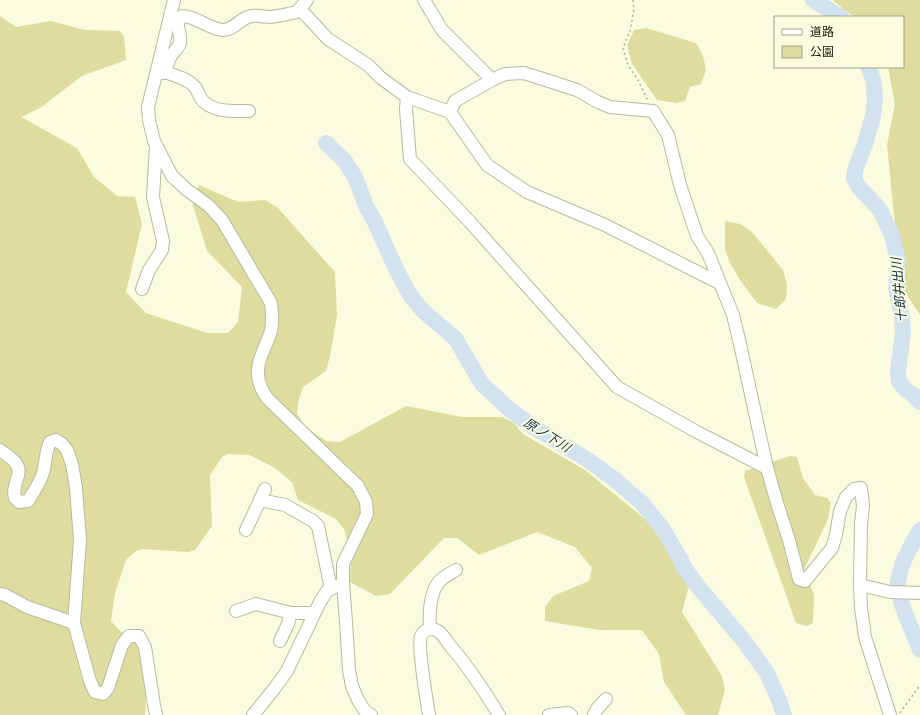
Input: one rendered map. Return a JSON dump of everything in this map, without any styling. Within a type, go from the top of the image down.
[{"type":"street","points":[[174,0],[148,107],[149,120],[154,141],[172,176],[186,189],[209,206],[222,220],[271,303],[271,330],[258,365],[260,386],[267,398],[358,486],[366,502],[367,514],[343,564],[343,584],[349,670],[352,686],[365,711],[371,715]]},
{"type":"street","points":[[424,0],[442,30],[492,80]]},
{"type":"street","points":[[154,84],[164,72],[169,59],[180,45],[177,23],[182,16],[187,16],[224,30],[229,29],[248,17],[270,17],[298,12],[304,5],[328,39],[368,65],[381,78],[407,97],[450,112],[487,164],[527,192],[605,225],[719,283]]},
{"type":"street","points":[[164,72],[185,79],[194,86],[204,102],[215,109],[227,111],[249,111]]},
{"type":"street","points":[[450,112],[455,101],[492,80],[505,74],[524,73],[578,90],[598,102],[610,107],[653,111],[668,134],[680,185],[697,236],[708,253],[733,315],[767,468],[799,579],[805,581],[832,548],[836,536],[840,511],[846,497],[854,489],[861,488],[863,506],[861,523],[860,585],[865,638],[890,715]]},
{"type":"street","points":[[407,97],[406,109],[410,159],[470,222],[617,387],[697,432],[767,468]]},
{"type":"street","points":[[142,288],[149,270],[162,250],[163,241],[153,197],[156,146]]},
{"type":"street","points":[[0,450],[15,462],[18,467],[19,474],[13,491],[14,498],[19,502],[28,501],[33,494],[42,476],[47,447],[50,442],[56,440],[67,450],[72,464],[76,488],[80,540],[74,623],[90,681],[95,692],[103,694],[108,688],[122,645],[129,636],[139,636],[145,647],[156,715]]},
{"type":"street","points":[[246,530],[263,495],[314,521],[318,526],[331,589]]},
{"type":"street","points":[[430,629],[429,609],[432,595],[438,583],[444,577],[456,570]]},
{"type":"street","points":[[253,715],[287,671],[314,613],[327,591],[343,584]]},
{"type":"street","points":[[860,585],[890,592],[920,593]]},
{"type":"street","points":[[0,594],[5,595],[27,607],[74,623]]},
{"type":"street","points":[[236,611],[256,604],[291,614],[314,613]]},
{"type":"street","points":[[280,641],[291,614]]},
{"type":"street","points":[[429,715],[420,649],[420,637],[424,631],[430,629],[434,629],[441,634],[461,657],[499,715]]},
{"type":"street","points":[[594,715],[606,699]]},
{"type":"street","points":[[550,715],[568,713],[571,715]]},
{"type":"path","points":[[632,0],[634,9],[630,30],[623,48],[628,65],[638,80],[653,111]]},
{"type":"path","points":[[899,715],[920,685]]},
{"type":"green space","points":[[832,0],[920,0],[920,315],[901,286],[887,145],[895,104],[888,68],[904,68],[904,16],[853,16]]},
{"type":"green space","points":[[0,16],[16,27],[51,21],[85,30],[120,31],[124,37],[126,60],[82,76],[40,108],[21,117],[77,148],[94,177],[117,196],[135,197],[142,224],[126,292],[146,313],[207,333],[228,333],[238,322],[242,287],[207,251],[192,202],[199,185],[238,202],[265,200],[277,207],[335,272],[337,315],[330,356],[326,371],[303,387],[297,413],[304,426],[326,441],[340,442],[406,406],[462,417],[502,417],[514,423],[523,434],[585,470],[667,537],[689,586],[682,612],[722,676],[725,690],[718,715],[686,715],[664,682],[659,654],[642,630],[599,630],[545,621],[545,607],[553,596],[589,581],[592,568],[575,547],[537,532],[479,555],[457,538],[444,538],[390,594],[376,596],[350,582],[351,555],[344,529],[336,519],[298,500],[292,482],[275,468],[249,455],[228,454],[222,457],[210,475],[212,526],[195,550],[188,552],[143,549],[136,551],[126,560],[115,593],[111,621],[120,631],[144,644],[153,655],[146,698],[145,715],[0,715]]},
{"type":"green space","points":[[646,28],[696,43],[703,56],[706,70],[701,84],[690,87],[685,101],[676,103],[657,100],[632,64],[627,45],[634,30]]},
{"type":"green space","points":[[725,221],[740,224],[752,232],[783,270],[787,284],[786,299],[776,309],[757,303],[740,280],[729,261],[725,248]]},
{"type":"green space","points":[[790,456],[797,457],[803,478],[815,495],[828,498],[831,504],[828,519],[804,570],[814,595],[813,623],[807,626],[796,623],[744,477],[745,471]]},
{"type":"waterway","name":"十郎井出川","points":[[813,0],[839,16]]},
{"type":"waterway","name":"十郎井出川","points":[[868,68],[873,79],[875,97],[873,116],[865,144],[856,167],[854,178],[858,186],[880,210],[892,235],[898,261],[896,288],[902,317],[903,332],[898,372],[899,381],[906,390],[920,402]]},
{"type":"waterway","name":"原ノ下川","points":[[326,143],[344,160],[355,177],[366,206],[410,295],[423,311],[455,338],[482,384],[509,409],[533,427],[588,460],[614,479],[642,503],[662,528],[683,566],[700,589],[744,641],[767,673],[784,715]]},
{"type":"waterway","name":"十郎井出川","points":[[920,530],[903,562],[898,586],[903,607],[920,650]]}]
